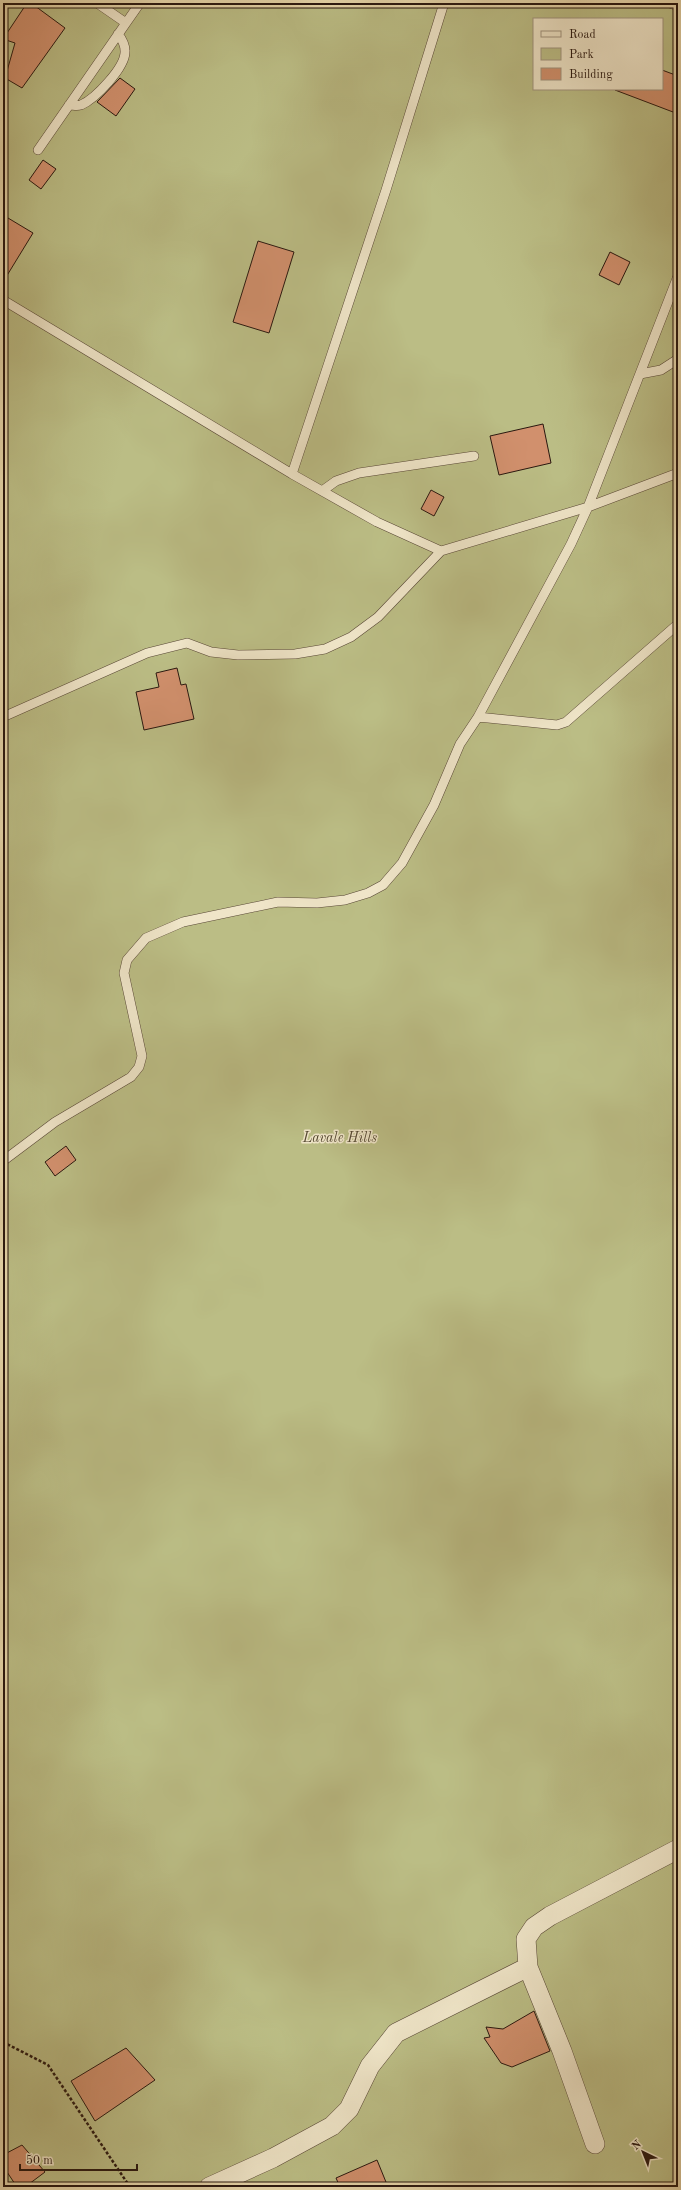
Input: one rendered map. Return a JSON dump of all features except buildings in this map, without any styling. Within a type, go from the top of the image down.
[{"type":"street","points":[[595,2144],[562,2051],[528,1966],[526,1939],[542,1921],[678,1849]]},
{"type":"street","points":[[209,2187],[273,2158],[332,2126],[349,2109],[370,2066],[396,2033],[528,1966]]},
{"type":"lane","points":[[97,3],[126,23]]},
{"type":"lane","points":[[38,150],[140,3]]},
{"type":"lane","points":[[292,474],[386,190],[444,3]]},
{"type":"lane","points":[[670,3],[678,6]]},
{"type":"lane","points":[[69,105],[80,106],[93,97],[117,71],[123,62],[126,51],[118,34]]},
{"type":"lane","points":[[3,1161],[55,1122],[131,1077],[139,1067],[142,1056],[124,969],[127,960],[146,938],[183,922],[278,902],[317,903],[345,900],[368,893],[383,885],[402,863],[434,804],[460,744],[478,717],[571,544],[588,507],[640,374],[676,288],[678,276]]},
{"type":"lane","points":[[3,300],[292,474],[376,522],[441,551]]},
{"type":"lane","points":[[640,374],[662,370],[678,359]]},
{"type":"lane","points":[[322,491],[336,481],[359,474],[474,456]]},
{"type":"lane","points":[[3,716],[147,653],[187,642],[211,652],[238,655],[295,654],[324,649],[351,637],[378,617],[441,551],[588,507],[678,473]]},
{"type":"lane","points":[[478,717],[557,725],[566,722],[678,624]]},
{"type":"path","points":[[3,2042],[48,2065],[130,2187]]},
{"type":"green space","name":"Lavale Hills","points":[[3,3],[678,3],[678,2187],[3,2187]]}]
